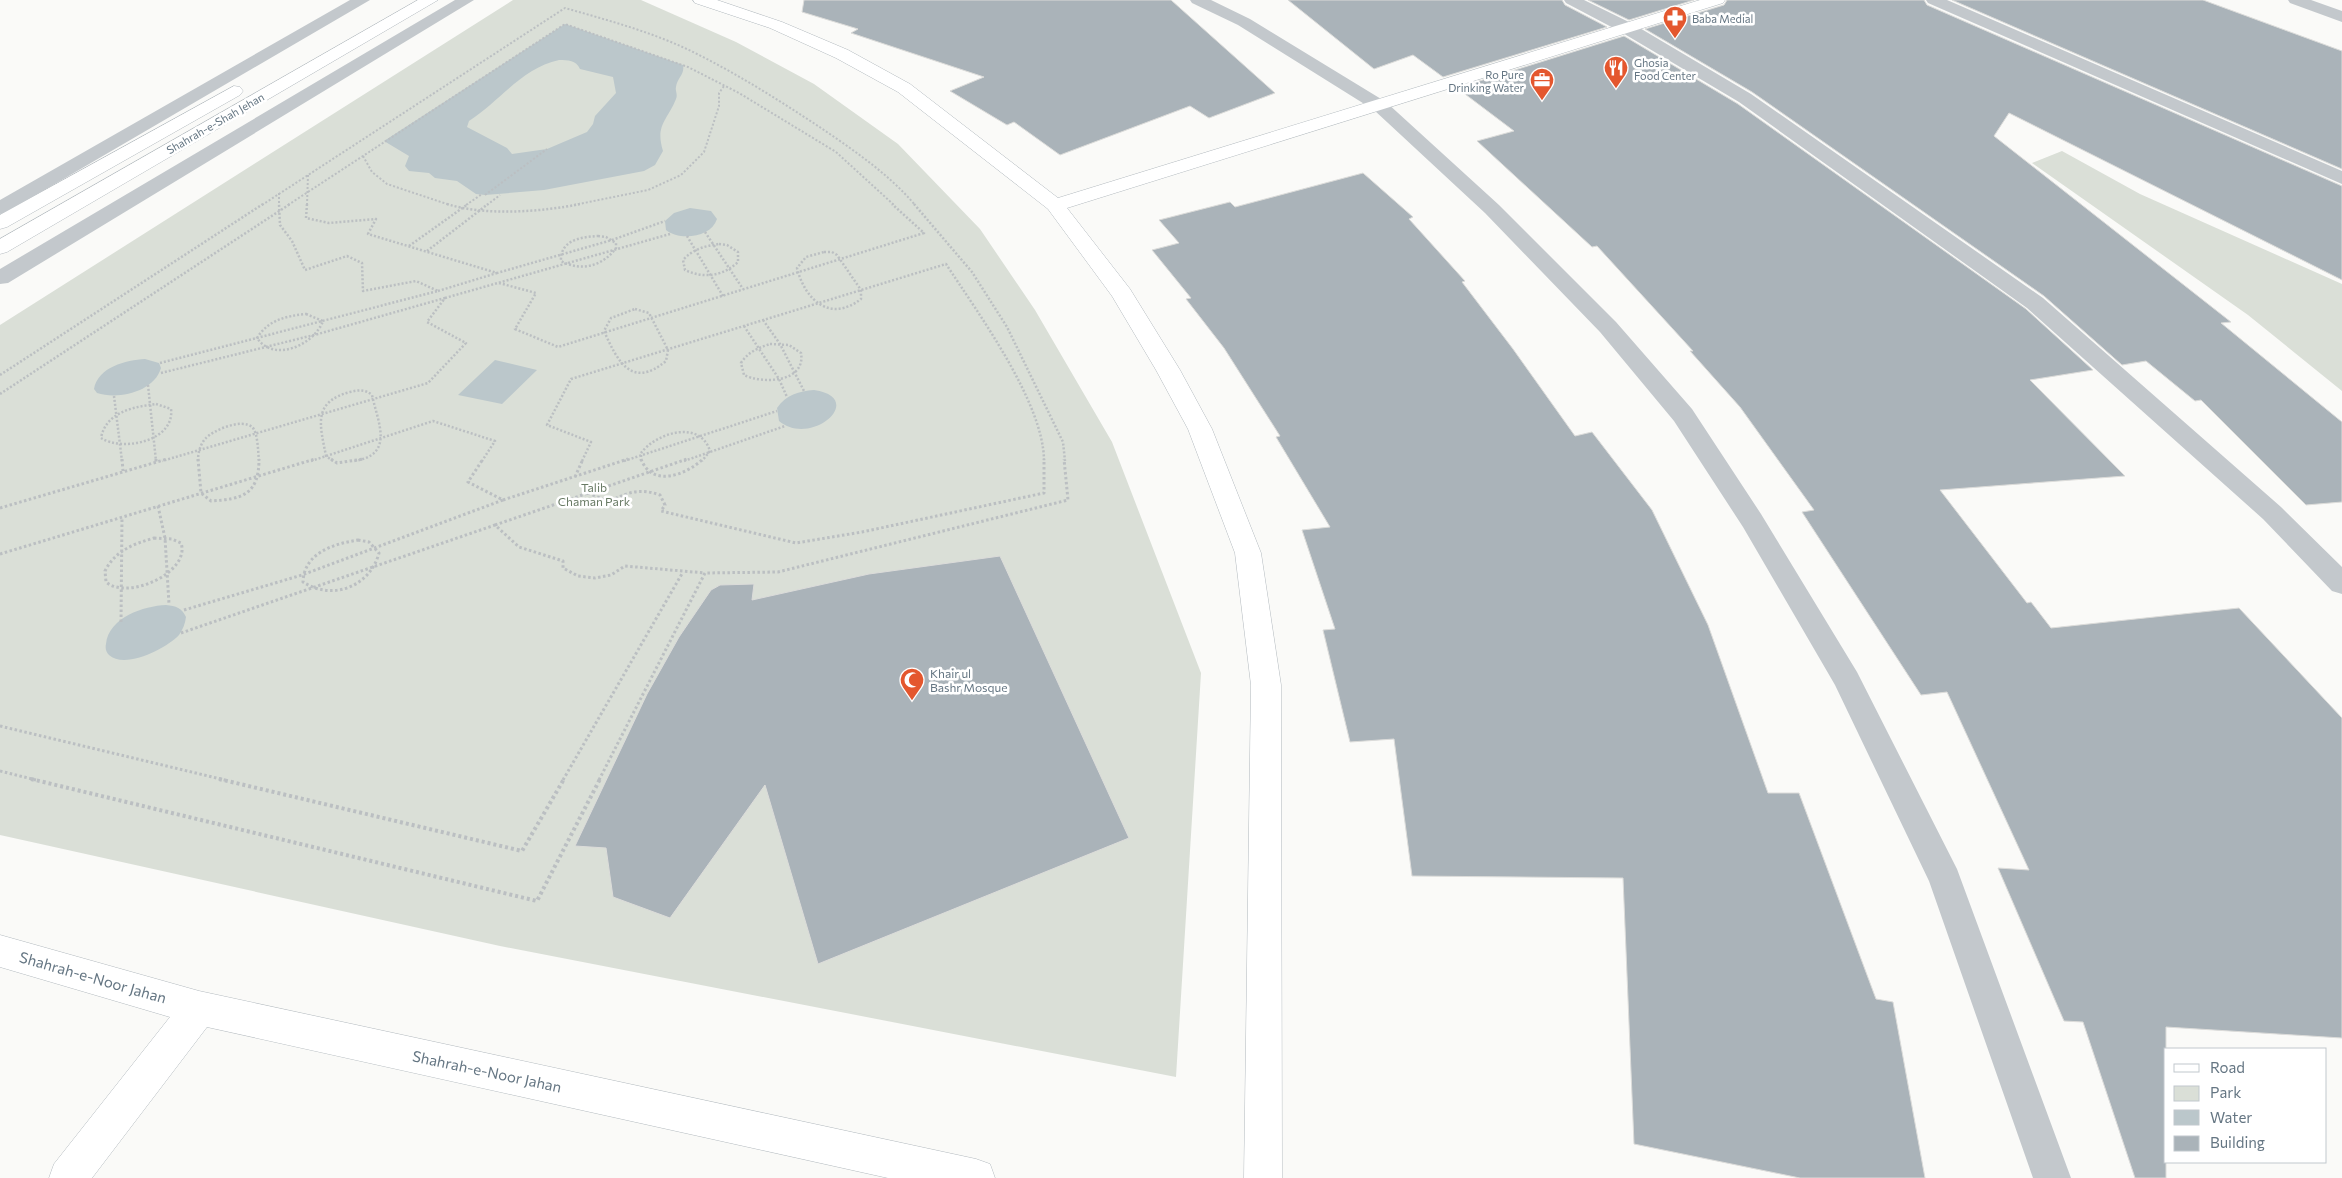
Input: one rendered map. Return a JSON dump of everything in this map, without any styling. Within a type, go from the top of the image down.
[{"type":"street","name":"Shahrah-e-Shah Jehan","points":[[0,248],[430,0]]},
{"type":"street","points":[[0,278],[466,0]]},
{"type":"street","points":[[701,0],[784,28],[842,54],[904,88],[1055,205],[1122,294],[1168,370],[1200,429],[1248,553],[1266,685],[1263,1178]]},
{"type":"street","points":[[1198,0],[1244,22],[1380,106],[1492,209],[1608,328],[1683,415],[1752,521],[1847,680],[1945,880],[2052,1178]]},
{"type":"street","points":[[1572,0],[1627,28],[1745,98],[2035,303],[2272,513],[2342,584]]},
{"type":"street","points":[[1055,205],[1380,106],[1717,0]]},
{"type":"street","points":[[1934,0],[2342,178]]},
{"type":"street","points":[[2296,0],[2342,17]]},
{"type":"street","points":[[2322,9],[2342,2]]},
{"type":"street","name":"Shahrah-e-Shah Jehan","points":[[0,223],[369,5]]},
{"type":"street","points":[[0,208],[369,5]]},
{"type":"street","name":"Shahrah-e-Noor Jahan","points":[[0,951],[199,1008],[976,1178]]},
{"type":"street","points":[[68,1178],[199,1008]]},
{"type":"path","points":[[0,375],[565,8],[610,21],[689,50],[754,84],[842,142],[905,192],[972,272],[1007,327],[1063,442],[1068,500],[778,572],[705,573],[626,566],[617,574],[600,578],[572,576],[564,568],[563,561],[519,547],[494,525]]},
{"type":"path","points":[[0,394],[565,24],[688,67],[724,86],[836,152],[924,233],[604,331],[558,347],[515,329],[536,293],[499,283]]},
{"type":"path","points":[[363,156],[372,172],[387,184],[462,209],[479,211],[537,211],[648,190],[681,175],[704,152],[719,106],[719,93],[724,86]]},
{"type":"path","points":[[409,246],[546,150]]},
{"type":"path","points":[[308,174],[306,218],[329,223],[376,219],[368,234],[497,272]]},
{"type":"path","points":[[279,193],[280,225],[292,241],[306,270],[347,256],[362,263],[363,290],[416,281],[438,291]]},
{"type":"path","points":[[427,251],[500,195]]},
{"type":"path","points":[[160,363],[438,291],[497,272],[612,240],[665,221]]},
{"type":"path","points":[[705,232],[743,289]]},
{"type":"path","points":[[162,373],[318,334],[670,234]]},
{"type":"path","points":[[598,236],[612,240],[616,248],[609,258],[592,265],[583,267],[566,264],[561,261],[560,254],[564,246],[580,238],[598,236]]},
{"type":"path","points":[[687,236],[723,296]]},
{"type":"path","points":[[713,245],[727,245],[738,252],[738,262],[729,270],[698,276],[685,270],[683,260],[696,249],[713,245]]},
{"type":"path","points":[[832,252],[840,259],[861,290],[861,300],[846,308],[829,309],[817,303],[797,268],[800,262],[814,254],[832,252]]},
{"type":"path","points":[[574,477],[591,442],[547,425],[571,379],[946,264],[997,343],[1034,412],[1044,447],[1044,493],[862,532],[796,543],[660,511],[665,505],[660,495],[646,489],[626,492],[609,502],[588,493]]},
{"type":"path","points":[[0,508],[428,383],[466,344],[427,322],[445,298]]},
{"type":"path","points":[[644,310],[650,317],[668,350],[666,362],[649,372],[630,373],[619,364],[604,331],[608,320],[624,311],[644,310]]},
{"type":"path","points":[[257,338],[266,326],[285,317],[306,314],[323,321]]},
{"type":"path","points":[[763,320],[796,371],[804,390]]},
{"type":"path","points":[[262,347],[279,350],[311,340],[322,329],[323,321]]},
{"type":"path","points":[[744,326],[779,379],[787,397]]},
{"type":"path","points":[[257,338],[262,347]]},
{"type":"path","points":[[780,344],[789,345],[801,353],[800,365],[796,371],[779,379],[759,381],[744,374],[741,369],[741,363],[751,351],[759,348],[780,344]]},
{"type":"path","points":[[148,385],[156,462]]},
{"type":"path","points":[[367,391],[373,399],[382,438],[377,451],[357,462],[337,463],[326,456],[319,416],[326,403],[346,392],[367,391]]},
{"type":"path","points":[[114,396],[123,471]]},
{"type":"path","points":[[150,405],[164,406],[171,409],[173,414],[166,428],[154,436],[135,444],[120,446],[105,443],[101,438],[101,432],[105,425],[117,415],[134,407],[150,405]]},
{"type":"path","points":[[184,610],[302,575],[503,500],[777,412]]},
{"type":"path","points":[[0,554],[326,456],[433,421],[495,441],[468,482],[503,500]]},
{"type":"path","points":[[250,425],[255,433],[260,475],[255,488],[232,500],[211,501],[201,493],[197,452],[206,438],[228,426],[250,425]]},
{"type":"path","points":[[181,633],[785,426]]},
{"type":"path","points":[[686,431],[701,436],[708,442],[710,451],[701,463],[682,473],[660,475],[650,472],[641,461],[642,454],[647,446],[664,435],[686,431]]},
{"type":"path","points":[[158,506],[165,538],[169,604]]},
{"type":"path","points":[[121,622],[122,517]]},
{"type":"path","points":[[165,538],[175,539],[184,550],[179,563],[167,575],[142,587],[121,589],[109,586],[104,580],[104,572],[108,564],[122,552],[140,542],[165,538]]},
{"type":"path","points":[[358,540],[368,542],[375,547],[379,553],[375,567],[366,578],[342,589],[330,592],[309,588],[303,582],[302,575],[313,558],[335,545],[358,540]]},
{"type":"path","points":[[0,726],[522,851],[683,572]]},
{"type":"path","points":[[0,771],[537,901],[705,573]]},
{"type":"green space","name":"Talib Chaman Park","points":[[513,0],[641,0],[736,42],[814,84],[898,144],[980,229],[1035,310],[1112,442],[1201,673],[1176,1077],[500,946],[0,835],[0,325]]},
{"type":"green space","points":[[2062,151],[2140,194],[2342,284],[2342,391],[2248,315],[2032,163]]},
{"type":"water","points":[[565,24],[683,65],[683,71],[676,87],[676,99],[661,129],[660,135],[663,151],[655,165],[644,171],[544,190],[485,195],[476,194],[457,181],[435,178],[429,173],[409,171],[405,166],[409,156],[384,141]],"holes":[[[559,60],[569,60],[574,62],[580,69],[613,77],[616,93],[595,116],[593,124],[587,132],[547,149],[512,154],[507,148],[467,127],[469,121],[522,78],[546,64]]]},
{"type":"water","points":[[690,208],[711,211],[717,219],[714,225],[702,234],[694,236],[679,236],[666,230],[665,221],[674,213]]},
{"type":"water","points":[[145,359],[159,363],[161,368],[151,383],[143,388],[134,392],[115,395],[97,393],[94,389],[101,375],[107,370],[122,363]]},
{"type":"water","points":[[495,360],[537,370],[502,404],[458,395]]},
{"type":"water","points":[[814,390],[829,395],[836,402],[835,410],[829,419],[806,429],[792,428],[779,421],[777,408],[784,400],[803,391]]},
{"type":"water","points":[[166,605],[183,611],[186,617],[179,635],[156,651],[135,659],[116,659],[108,654],[106,647],[109,635],[121,620],[138,611]]},
{"type":"building","points":[[804,0],[1171,0],[1275,93],[1209,118],[1190,106],[1060,155],[1014,122],[1007,125],[950,91],[984,77],[851,33],[858,29],[802,12]]},
{"type":"building","points":[[1288,0],[1562,0],[1565,5],[1607,27],[1443,77],[1413,55],[1374,69]]},
{"type":"building","points":[[1588,0],[1694,0],[1629,20]]},
{"type":"building","points":[[1727,0],[1924,0],[1927,5],[2342,186],[2342,280],[2009,113],[1994,136],[2231,322],[2221,323],[2342,422],[2342,502],[2306,505],[2201,400],[2195,401],[2146,361],[2122,365],[2044,296],[1752,92],[1645,29],[1724,5]]},
{"type":"building","points":[[1952,0],[2203,0],[2342,51],[2342,169]]},
{"type":"building","points":[[1624,36],[1738,104],[2026,309],[2093,370],[2030,380],[2125,476],[1940,490],[2027,603],[2031,602],[2051,628],[2239,608],[2342,718],[2342,1038],[2166,1027],[2166,1048],[2164,1048],[2164,1163],[2166,1163],[2166,1178],[2135,1178],[2083,1022],[2064,1021],[1998,868],[2029,870],[1947,692],[1921,695],[1802,512],[1814,510],[1740,407],[1690,351],[1693,351],[1597,246],[1592,247],[1477,141],[1514,131],[1457,88]]},
{"type":"building","points":[[1363,173],[1413,217],[1409,219],[1465,281],[1462,282],[1575,436],[1592,432],[1652,510],[1708,625],[1768,793],[1799,793],[1876,999],[1893,1002],[1925,1178],[1800,1178],[1634,1144],[1623,878],[1412,876],[1394,739],[1350,742],[1323,630],[1335,629],[1302,530],[1330,527],[1276,437],[1280,436],[1224,348],[1186,299],[1191,298],[1152,250],[1179,243],[1159,220],[1230,202],[1235,207]]},
{"type":"building","name":"Khair ul Bashr Mosque","points":[[1000,556],[1129,838],[818,964],[765,785],[670,918],[613,897],[606,848],[575,846],[647,694],[679,637],[711,590],[720,585],[754,584],[752,600],[869,574]]},
{"type":"place","name":"Baba Medial","points":[[1675,39]]},
{"type":"place","name":"Ghosia Food Center","points":[[1616,89]]},
{"type":"place","name":"Ro Pure Drinking Water","points":[[1542,101]]},
{"type":"place","name":"Khair ul Bashr Mosque","points":[[912,701]]}]
